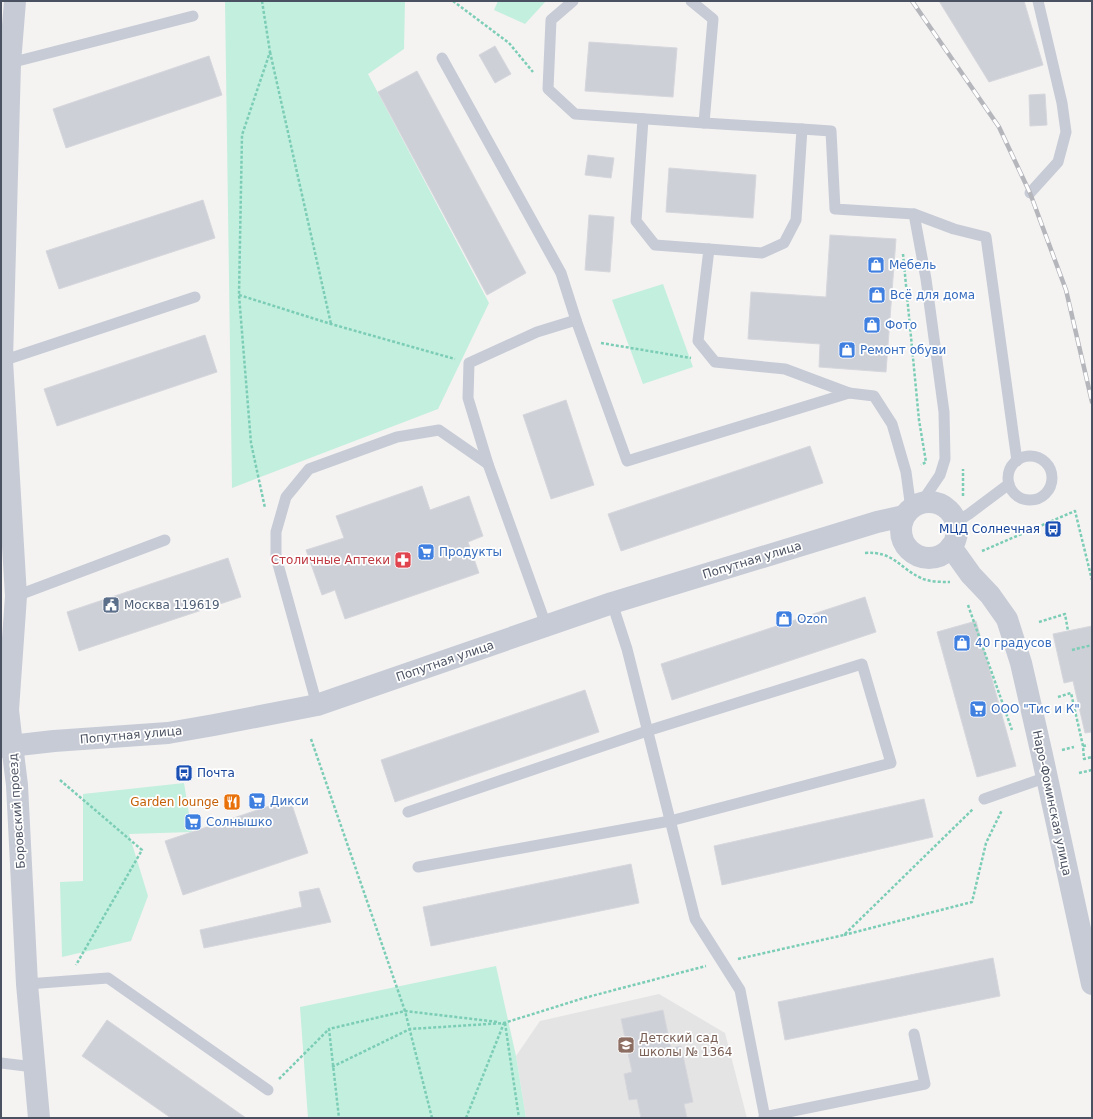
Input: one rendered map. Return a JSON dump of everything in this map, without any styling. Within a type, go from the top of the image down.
[{"type":"street","name":"Боровский проезд","points":[[15,1],[10,63],[2,361],[16,596],[7,746],[17,785],[27,984],[39,1118]]},
{"type":"street","points":[[877,522],[915,555],[922,558],[929,558],[943,554],[951,547],[956,537],[956,522],[953,516],[942,505],[928,502],[912,509],[901,523],[904,544]]},
{"type":"street","name":"Попутная улица","points":[[7,746],[168,733],[214,726],[318,705],[612,603],[877,522],[912,509]]},
{"type":"street","name":"Наро-Фоминская улица","points":[[951,547],[971,575],[990,595],[1007,619],[1021,663],[1092,984]]},
{"type":"lane","points":[[573,1],[551,20],[548,89],[574,114],[831,131],[835,209],[914,214],[954,229],[986,237],[1017,461]]},
{"type":"lane","points":[[691,1],[713,18],[704,123]]},
{"type":"lane","points":[[1030,193],[1058,162],[1066,132],[1062,104],[1038,1]]},
{"type":"lane","points":[[10,63],[193,16]]},
{"type":"lane","points":[[442,58],[561,273],[576,320],[627,461],[849,394]]},
{"type":"lane","points":[[643,119],[636,221],[655,245],[762,253],[784,243],[796,220],[802,130]]},
{"type":"lane","points":[[912,509],[940,475],[945,459],[944,420],[926,278],[914,214]]},
{"type":"lane","points":[[709,249],[698,342],[715,362],[785,369],[849,394],[874,396],[892,424],[906,472],[912,509]]},
{"type":"lane","points":[[2,361],[195,297]]},
{"type":"lane","points":[[546,625],[488,464],[468,398],[470,363],[537,332],[576,320]]},
{"type":"lane","points":[[318,705],[276,557],[276,532],[286,497],[309,469],[397,437],[432,431],[439,430],[488,464]]},
{"type":"lane","points":[[1027,456],[1033,456],[1044,460],[1051,470],[1051,487],[1044,496],[1033,500],[1027,500],[1017,496],[1009,484],[1008,475],[1010,470],[1017,461],[1027,456]]},
{"type":"lane","points":[[956,522],[1009,484]]},
{"type":"lane","points":[[16,596],[165,540]]},
{"type":"lane","points":[[612,603],[627,649],[695,919],[740,990],[765,1117],[925,1084],[914,1034]]},
{"type":"lane","points":[[408,812],[647,731],[862,664],[890,763],[670,821],[418,867]]},
{"type":"lane","points":[[984,799],[1047,777]]},
{"type":"lane","points":[[27,984],[108,978],[268,1090]]},
{"type":"lane","points":[[1,1063],[34,1067]]},
{"type":"path","points":[[262,1],[270,52],[331,324]]},
{"type":"path","points":[[454,1],[509,43],[548,89]]},
{"type":"path","points":[[266,511],[251,443],[239,295],[242,135],[270,52]]},
{"type":"path","points":[[903,253],[918,420],[926,462],[906,472]]},
{"type":"path","points":[[239,295],[331,324],[470,363]]},
{"type":"path","points":[[584,341],[715,362]]},
{"type":"path","points":[[963,469],[963,496]]},
{"type":"path","points":[[982,551],[1075,512],[1092,580]]},
{"type":"path","points":[[865,554],[876,552],[891,558],[922,578],[941,582],[952,582]]},
{"type":"path","points":[[967,601],[1015,737]]},
{"type":"path","points":[[1039,622],[1065,614],[1068,632]]},
{"type":"path","points":[[1072,650],[1092,645]]},
{"type":"path","points":[[1058,697],[1071,693],[1083,746],[1084,759],[1092,758]]},
{"type":"path","points":[[311,739],[405,1011],[432,1118]]},
{"type":"path","points":[[1083,746],[1088,745]]},
{"type":"path","points":[[1062,750],[1074,748]]},
{"type":"path","points":[[1079,773],[1092,770]]},
{"type":"path","points":[[60,780],[142,850],[67,981]]},
{"type":"path","points":[[844,935],[984,799]]},
{"type":"path","points":[[332,1067],[410,1029],[504,1022],[584,998],[722,962],[844,935],[972,902],[986,843],[1002,809]]},
{"type":"path","points":[[268,1090],[329,1029],[405,1011],[504,1022]]},
{"type":"path","points":[[466,1118],[504,1022]]},
{"type":"path","points":[[504,1022],[519,1118]]},
{"type":"path","points":[[329,1029],[332,1067],[339,1118]]},
{"type":"shaded area","name":"Детский сад школы № 1364","points":[[659,994],[725,1033],[747,1118],[526,1118],[516,1056],[540,1021]]},
{"type":"green space","points":[[225,1],[405,1],[404,49],[368,74],[489,303],[438,409],[232,488]]},
{"type":"green space","points":[[498,1],[546,1],[525,24],[494,10]]},
{"type":"green space","points":[[663,284],[693,367],[643,384],[612,300]]},
{"type":"green space","points":[[184,783],[192,832],[129,834],[148,896],[131,941],[62,957],[60,882],[83,881],[83,794]]},
{"type":"green space","points":[[496,966],[516,1056],[526,1118],[308,1118],[300,1007]]},
{"type":"building","points":[[939,1],[1024,1],[1043,65],[989,82]]},
{"type":"building","points":[[589,42],[677,48],[673,97],[585,91]]},
{"type":"building","points":[[495,46],[511,74],[495,83],[479,55]]},
{"type":"building","points":[[209,56],[222,95],[66,148],[53,109]]},
{"type":"building","points":[[417,71],[526,273],[487,295],[378,92]]},
{"type":"building","points":[[1045,94],[1047,125],[1030,126],[1029,95]]},
{"type":"building","points":[[588,155],[614,158],[611,178],[585,175]]},
{"type":"building","points":[[669,168],[756,175],[753,218],[666,212]]},
{"type":"building","points":[[203,200],[215,238],[59,289],[46,251]]},
{"type":"building","points":[[589,215],[614,217],[610,272],[585,270]]},
{"type":"building","points":[[830,235],[896,239],[886,372],[819,367],[820,344],[748,339],[751,292],[826,297]]},
{"type":"building","points":[[205,335],[217,372],[57,426],[44,389]]},
{"type":"building","points":[[566,400],[594,485],[551,499],[523,415]]},
{"type":"building","points":[[810,446],[823,483],[621,551],[608,514]]},
{"type":"building","points":[[422,486],[430,510],[469,496],[483,536],[468,542],[479,573],[345,619],[335,590],[322,595],[306,550],[344,538],[336,516]]},
{"type":"building","points":[[228,558],[241,597],[79,651],[67,612]]},
{"type":"building","points":[[865,597],[876,632],[672,700],[661,664]]},
{"type":"building","points":[[976,621],[1016,766],[977,777],[937,632]]},
{"type":"building","points":[[1092,626],[1092,732],[1085,733],[1073,681],[1064,683],[1053,634]]},
{"type":"building","points":[[585,690],[599,732],[395,802],[381,760]]},
{"type":"building","points":[[290,799],[308,853],[183,895],[165,841]]},
{"type":"building","points":[[924,799],[933,837],[722,885],[714,846]]},
{"type":"building","points":[[631,864],[639,903],[431,946],[423,907]]},
{"type":"building","points":[[319,888],[331,922],[204,948],[200,930],[302,907],[299,892]]},
{"type":"building","points":[[993,958],[1000,996],[785,1040],[778,1002]]},
{"type":"building","points":[[663,1010],[671,1048],[681,1046],[693,1102],[684,1104],[687,1118],[641,1118],[637,1099],[629,1100],[624,1074],[632,1072],[621,1019]]},
{"type":"building","points":[[107,1020],[246,1118],[171,1118],[82,1056]]},
{"type":"railway","points":[[912,1],[999,127],[1030,193],[1066,290],[1092,402]]},
{"type":"place","name":"Мебель","points":[[876,265]]},
{"type":"place","name":"Всё для дома","points":[[877,295]]},
{"type":"place","name":"Фото","points":[[872,325]]},
{"type":"place","name":"Ремонт обуви","points":[[847,350]]},
{"type":"place","name":"МЦД Солнечная","points":[[1053,529]]},
{"type":"place","name":"Продукты","points":[[426,552]]},
{"type":"place","name":"Столичные Аптеки","points":[[403,560]]},
{"type":"place","name":"Москва 119619","points":[[111,605]]},
{"type":"place","name":"Ozon","points":[[784,619]]},
{"type":"place","name":"40 градусов","points":[[962,643]]},
{"type":"place","name":"ООО \"Тис и К\"","points":[[978,709]]},
{"type":"place","name":"Почта","points":[[184,773]]},
{"type":"place","name":"Дикси","points":[[257,801]]},
{"type":"place","name":"Garden lounge","points":[[232,802]]},
{"type":"place","name":"Солнышко","points":[[193,822]]},
{"type":"place","name":"Детский сад школы № 1364","points":[[626,1045]]}]
